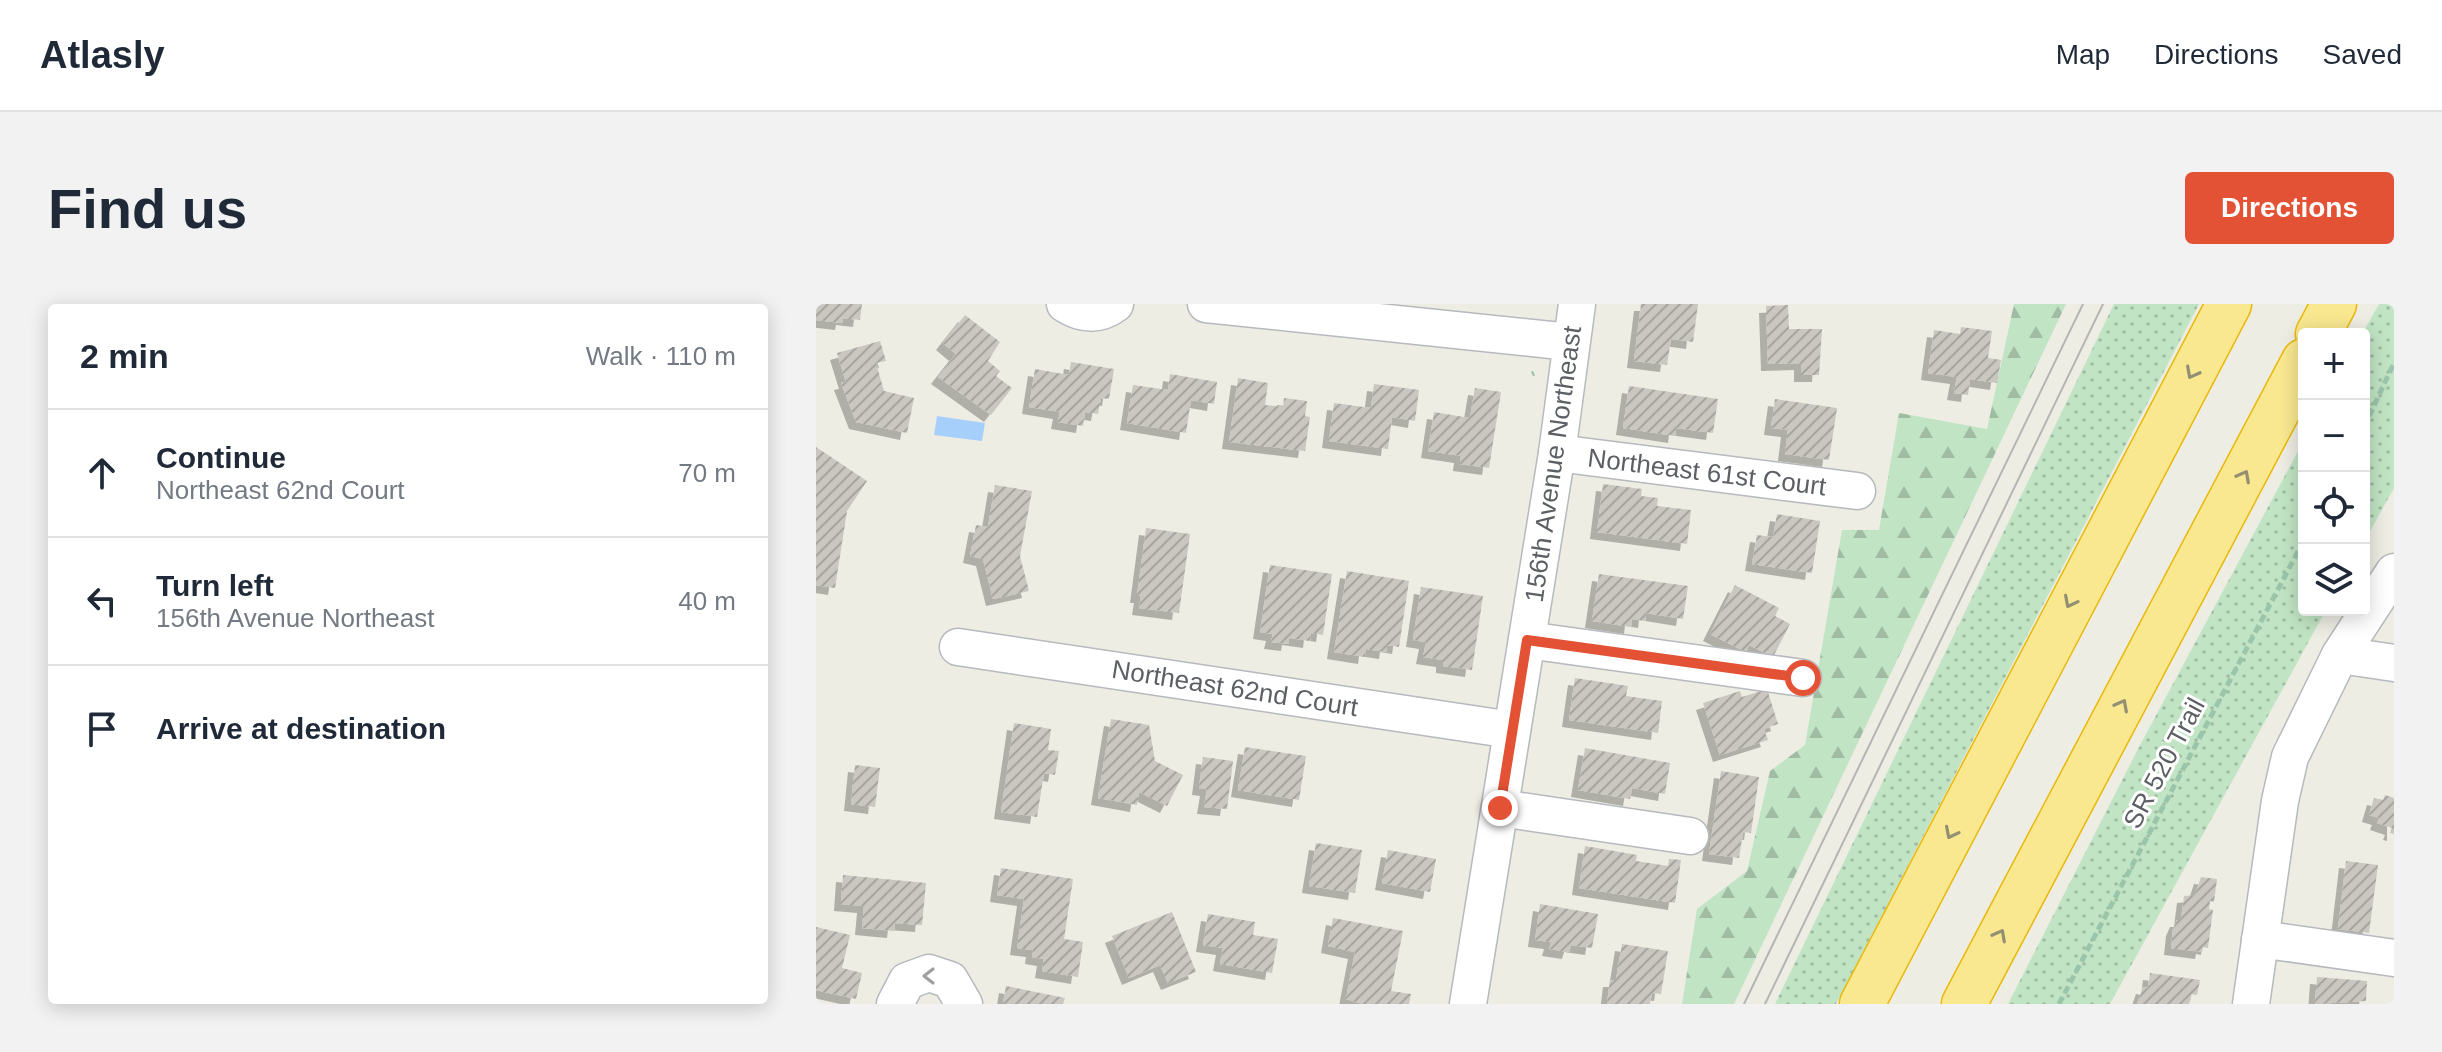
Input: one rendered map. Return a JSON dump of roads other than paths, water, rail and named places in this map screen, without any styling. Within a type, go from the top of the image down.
[{"type":"highway","points":[[1862,1004],[2229,304]]},
{"type":"highway","points":[[2321,328],[2334,304]]},
{"type":"highway","points":[[1964,1004],[2298,372]]},
{"type":"street","points":[[1065,304],[1087,313],[1100,312],[1115,304]]},
{"type":"street","points":[[1206,304],[1570,342]]},
{"type":"street","name":"156th Avenue Northeast","points":[[1468,1004],[1557,453],[1577,304]]},
{"type":"street","name":"Northeast 61st Court","points":[[1557,453],[1857,491]]},
{"type":"street","points":[[2251,1004],[2290,757],[2340,655],[2394,572]]},
{"type":"street","points":[[1527,640],[1803,678]]},
{"type":"street","name":"Northeast 62nd Court","points":[[958,647],[1512,730]]},
{"type":"street","points":[[2340,655],[2394,663]]},
{"type":"street","points":[[1500,808],[1690,836]]},
{"type":"street","points":[[2260,939],[2394,958]]},
{"type":"street","points":[[895,1004],[907,981],[929,973],[950,980],[964,1004]]},
{"type":"water","points":[[937,416],[985,423],[982,441],[934,435]]},
{"type":"tram line","points":[[1744,1004],[2083,304]]},
{"type":"tram line","points":[[1765,1004],[2103,304]]}]
